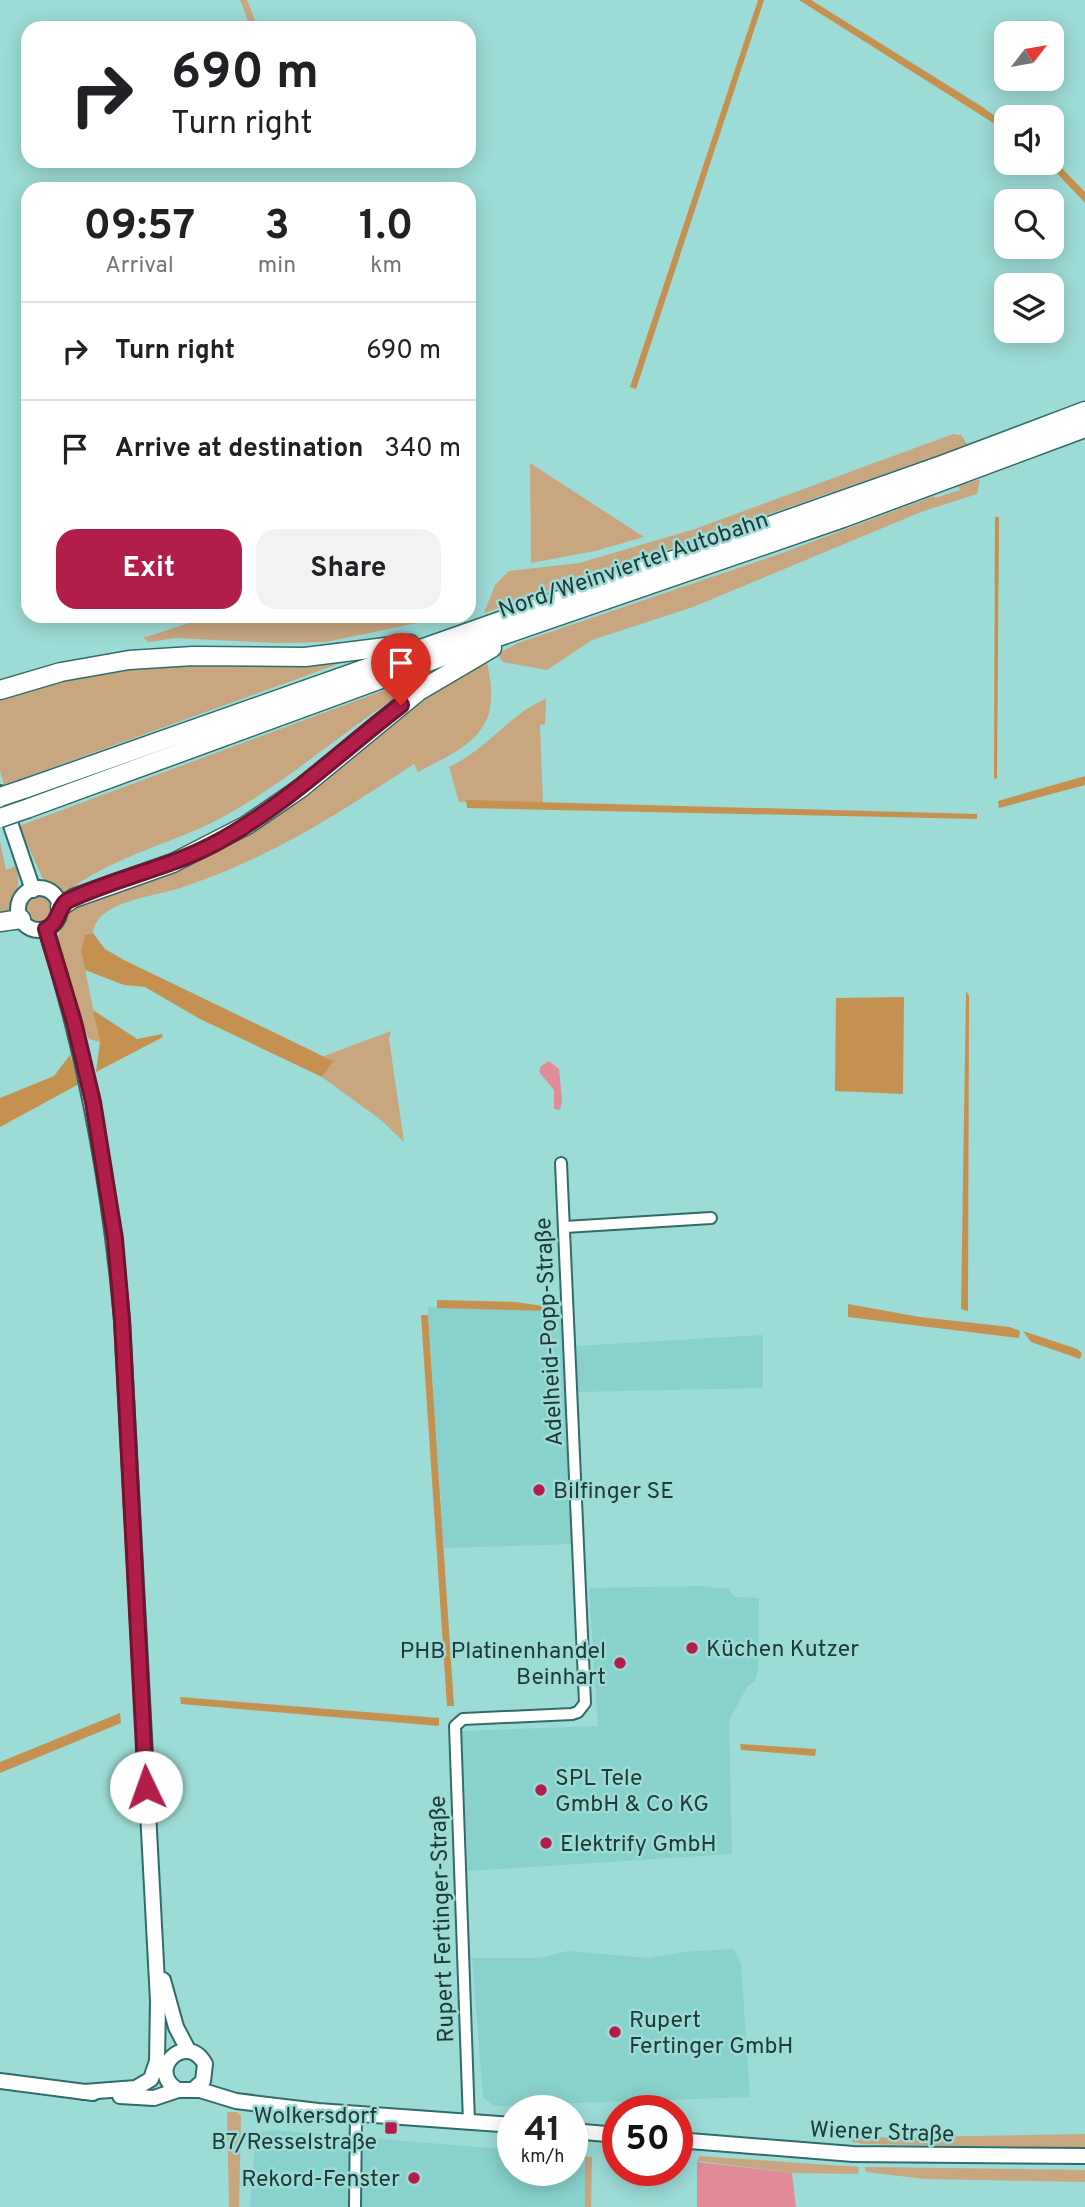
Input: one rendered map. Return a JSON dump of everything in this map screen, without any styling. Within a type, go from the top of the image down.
[{"type":"highway","name":"Nord/Weinviertel Autobahn","points":[[0,795],[24,789],[441,640],[818,510],[1085,411]]},
{"type":"highway","name":"Nord/Weinviertel Autobahn","points":[[0,818],[538,623],[843,518],[1085,428]]},
{"type":"highway","points":[[60,907],[74,898],[173,863],[247,825],[301,788],[419,691],[538,623]]},
{"type":"highway","points":[[0,690],[85,666],[150,657],[304,657],[441,640]]},
{"type":"highway","points":[[0,922],[21,919]]},
{"type":"main road","points":[[0,795],[33,890]]},
{"type":"main road","points":[[33,890],[51,892],[60,907],[58,919],[46,929],[34,930],[21,919],[20,902],[33,890]]},
{"type":"main road","points":[[46,929],[74,1022],[93,1102],[115,1239],[122,1320],[158,2001],[156,2061],[150,2079],[135,2088],[84,2092]]},
{"type":"main road","points":[[153,1919],[172,2014],[188,2050],[200,2057],[205,2073],[218,2085],[251,2100]]},
{"type":"main road","points":[[158,2001],[172,2055]]},
{"type":"main road","points":[[140,2097],[158,2087],[172,2055],[188,2050]]},
{"type":"main road","points":[[0,2081],[154,2098],[201,2084],[205,2073]]},
{"type":"main road","points":[[165,2076],[186,2090],[236,2101],[251,2100],[318,2111],[497,2124]]},
{"type":"main road","name":"Wiener Straße","points":[[693,2141],[866,2154],[1085,2156]]},
{"type":"street","name":"Adelheid-Popp-Straße","points":[[463,1719],[572,1714],[582,1709],[585,1693],[561,1163]]},
{"type":"street","points":[[565,1227],[711,1218]]},
{"type":"street","name":"Rupert Fertinger-Straße","points":[[463,1719],[457,1722],[453,1732],[470,2122]]},
{"type":"street","points":[[355,2207],[356,2114]]},
{"type":"shaded area","points":[[240,0],[247,0],[255,21],[248,21]]},
{"type":"shaded area","points":[[758,0],[764,0],[636,389],[630,387]]},
{"type":"shaded area","points":[[799,0],[811,0],[981,106],[994,115],[994,123]]},
{"type":"shaded area","points":[[1064,170],[1085,192],[1085,203],[1059,175],[1064,175]]},
{"type":"shaded area","points":[[953,434],[961,435],[968,445],[484,613],[495,585],[509,571],[579,563],[695,529]]},
{"type":"shaded area","points":[[530,463],[644,537],[595,551],[531,563]]},
{"type":"shaded area","points":[[980,479],[977,494],[921,512],[693,607],[592,640],[547,670],[503,662],[497,654],[518,643],[785,552],[934,496],[935,498],[960,490],[958,486]]},
{"type":"shaded area","points":[[995,517],[999,517],[997,778],[994,779]]},
{"type":"shaded area","points":[[189,623],[417,623],[326,642],[277,643],[176,638],[149,642],[143,638]]},
{"type":"shaded area","points":[[352,659],[4,785],[0,771],[0,697],[121,668],[183,664],[287,667],[334,664]]},
{"type":"shaded area","points":[[486,659],[491,683],[491,703],[487,718],[480,731],[455,752],[418,772],[414,764],[303,833],[245,863],[183,887],[129,901],[105,913],[97,922],[93,933],[85,935],[81,950],[100,1042],[89,1039],[81,1023],[58,937],[67,911],[168,871],[431,691]]},
{"type":"shaded area","points":[[447,667],[364,719],[285,778],[230,813],[102,870],[63,895],[43,879],[19,826]]},
{"type":"shaded area","points":[[546,699],[545,724],[540,725],[543,802],[459,802],[449,767],[476,751],[521,713]]},
{"type":"shaded area","points":[[1085,776],[1085,785],[999,808],[998,801]]},
{"type":"shaded area","points":[[466,800],[977,814],[977,819],[467,808]]},
{"type":"shaded area","points":[[0,842],[6,870],[16,866],[18,887],[13,912],[0,917]]},
{"type":"shaded area","points":[[39,895],[49,899],[53,909],[49,919],[39,923],[29,919],[25,909],[29,899]]},
{"type":"shaded area","points":[[93,933],[105,949],[124,960],[333,1061],[322,1077],[200,1019],[145,987],[124,985],[85,970],[81,950],[85,935]]},
{"type":"shaded area","points":[[966,991],[969,996],[968,1311],[961,1309]]},
{"type":"shaded area","points":[[904,997],[903,1094],[835,1091],[836,998]]},
{"type":"shaded area","points":[[93,1010],[137,1039],[162,1034],[163,1037],[96,1072],[100,1042]]},
{"type":"shaded area","points":[[391,1031],[389,1039],[404,1142],[381,1120],[322,1077],[332,1061],[324,1056]]},
{"type":"shaded area","points":[[70,1055],[79,1084],[0,1127],[0,1098],[54,1076]]},
{"type":"shaded area","points":[[549,1061],[559,1069],[562,1101],[560,1110],[554,1109],[554,1090],[539,1072],[541,1066]]},
{"type":"shaded area","points":[[437,1300],[516,1302],[549,1307],[548,1311],[437,1308]]},
{"type":"shaded area","points":[[848,1304],[920,1317],[1010,1327],[1020,1331],[1019,1338],[848,1317]]},
{"type":"shaded area","points":[[428,1307],[563,1312],[573,1544],[444,1548]]},
{"type":"shaded area","points":[[421,1315],[428,1315],[454,1706],[447,1706]]},
{"type":"shaded area","points":[[1023,1331],[1077,1349],[1082,1353],[1080,1359],[1031,1342]]},
{"type":"shaded area","points":[[763,1335],[763,1388],[578,1392],[575,1346]]},
{"type":"shaded area","points":[[701,1586],[729,1589],[734,1597],[759,1598],[758,1670],[755,1681],[747,1687],[729,1720],[732,1854],[468,1871],[462,1731],[598,1726],[589,1588]]},
{"type":"shaded area","points":[[180,1697],[439,1718],[439,1726],[181,1704]]},
{"type":"shaded area","points":[[120,1713],[121,1723],[0,1773],[0,1762]]},
{"type":"shaded area","points":[[740,1744],[816,1749],[815,1756],[741,1750]]},
{"type":"shaded area","points":[[734,1949],[741,1964],[750,2097],[693,2099],[693,2095],[602,2095],[602,2102],[588,2103],[588,2095],[497,2095],[497,2106],[494,2106],[483,2097],[472,1958],[540,1958],[568,1951],[649,1958],[683,1952]]},
{"type":"shaded area","points":[[227,2112],[237,2112],[241,2116],[239,2207],[229,2207]]},
{"type":"shaded area","points":[[273,2130],[497,2149],[497,2186],[585,2186],[585,2207],[250,2207],[256,2133]]},
{"type":"shaded area","points":[[1085,2134],[1085,2148],[864,2144],[852,2142],[851,2138]]},
{"type":"shaded area","points":[[700,2156],[859,2167],[858,2174],[792,2173],[697,2161]]},
{"type":"shaded area","points":[[588,2157],[592,2157],[591,2207],[585,2207]]},
{"type":"shaded area","points":[[697,2162],[792,2173],[796,2207],[697,2207]]},
{"type":"shaded area","points":[[865,2167],[1085,2170],[1085,2182],[925,2179],[866,2172]]},
{"type":"place","name":"Bilfinger SE","points":[[539,1490]]},
{"type":"place","name":"Küchen Kutzer","points":[[692,1648]]},
{"type":"place","name":"PHB Platinenhandel Beinhart","points":[[620,1663]]},
{"type":"place","name":"SPL Tele GmbH & Co KG","points":[[541,1790]]},
{"type":"place","name":"Elektrify GmbH","points":[[546,1843]]},
{"type":"place","name":"Rupert Fertinger GmbH","points":[[615,2032]]},
{"type":"place","name":"Wolkersdorf B7/Resselstraße","points":[[391,2128]]},
{"type":"place","name":"Rekord-Fenster","points":[[414,2178]]},
{"type":"route","points":[[146,1787],[122,1320],[115,1239],[93,1102],[74,1022],[46,929],[55,924],[60,907],[67,901],[173,863],[210,846],[265,814],[322,772],[401,705]]}]
